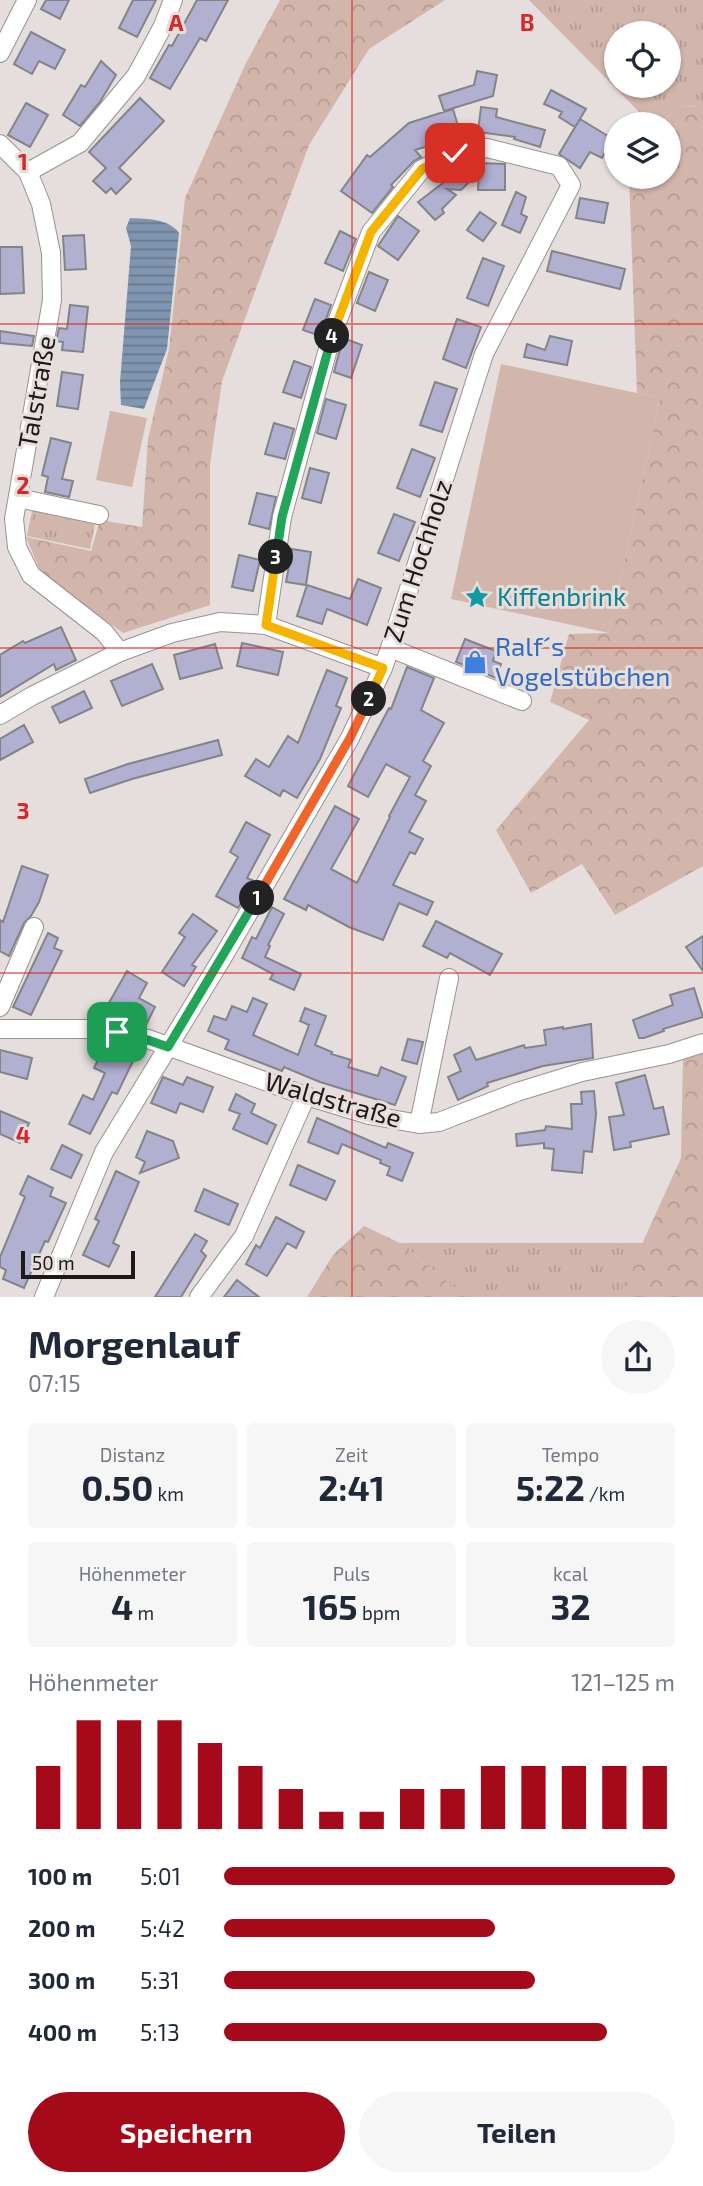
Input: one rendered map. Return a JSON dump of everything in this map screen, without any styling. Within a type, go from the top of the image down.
[{"type":"street","points":[[0,53],[27,0]]},
{"type":"street","points":[[28,172],[80,143],[136,75],[163,26],[173,0]]},
{"type":"street","name":"Talstraße","points":[[0,144],[28,172],[41,204],[51,253],[52,300],[14,519],[17,547],[31,575],[104,632],[120,652]]},
{"type":"street","name":"Zum Hochholz","points":[[44,1297],[104,1152],[350,738],[383,668],[484,354],[571,185],[559,166],[487,148],[455,153],[422,169],[371,232],[331,338],[282,517],[266,625]]},
{"type":"street","points":[[18,498],[99,515]]},
{"type":"street","points":[[0,715],[120,652],[172,633],[220,622],[266,625],[383,668]]},
{"type":"street","points":[[390,648],[522,701]]},
{"type":"street","points":[[0,1007],[34,928]]},
{"type":"street","points":[[419,1124],[449,978]]},
{"type":"street","name":"Waldstraße","points":[[0,1029],[86,1029],[117,1032],[148,1040],[306,1096],[369,1115],[419,1124],[439,1122],[517,1092],[582,1072],[669,1055],[703,1043]]},
{"type":"street","points":[[199,1297],[244,1236],[306,1096]]},
{"type":"green space","points":[[280,0],[445,0],[369,49],[309,145],[222,381],[210,464],[210,605],[123,633],[42,575],[26,537],[91,551],[100,520],[142,527],[148,439],[169,349],[185,198],[246,63]]},
{"type":"green space","points":[[529,0],[703,0],[703,106],[677,107],[672,112],[639,112],[625,98],[681,98],[681,21],[604,21],[604,76]]},
{"type":"green space","points":[[703,106],[703,866],[615,915],[582,864],[531,893],[496,830],[589,720],[550,702],[569,634],[609,633],[660,398],[637,393],[629,189],[681,189],[681,112],[672,112],[677,107]]},
{"type":"green space","points":[[501,364],[660,398],[609,633],[451,599]]},
{"type":"green space","points":[[110,411],[147,418],[132,487],[96,480]]},
{"type":"green space","points":[[33,506],[96,519],[90,549],[27,536]]},
{"type":"green space","points":[[703,1051],[703,1297],[618,1297],[681,1158],[683,1057]]},
{"type":"green space","points":[[364,1226],[400,1243],[466,1297],[307,1297],[333,1255]]},
{"type":"green space","points":[[400,1243],[643,1243],[618,1297],[466,1297]]},
{"type":"water","points":[[130,218],[163,222],[179,233],[167,349],[144,409],[121,405],[120,382],[131,246],[126,228]]},
{"type":"building","points":[[46,0],[69,0],[60,19],[41,9]]},
{"type":"building","points":[[133,0],[156,0],[137,37],[119,28]]},
{"type":"building","points":[[197,0],[228,0],[206,41],[200,38],[170,89],[150,78],[169,45],[172,46]]},
{"type":"building","points":[[31,32],[65,50],[55,69],[39,61],[32,74],[14,64]]},
{"type":"building","points":[[101,61],[116,75],[100,102],[80,126],[63,115],[81,85],[85,87]]},
{"type":"building","points":[[477,71],[497,75],[493,96],[444,111],[439,96],[474,85]]},
{"type":"building","points":[[551,90],[586,109],[575,127],[559,117],[562,112],[544,104]]},
{"type":"building","points":[[140,98],[164,121],[119,168],[131,179],[116,194],[111,188],[106,193],[93,181],[106,168],[89,152]]},
{"type":"building","points":[[26,103],[48,115],[30,147],[8,135]]},
{"type":"building","points":[[481,107],[497,109],[496,117],[545,130],[540,147],[514,139],[515,137],[478,132]]},
{"type":"building","points":[[453,109],[461,136],[415,150],[421,157],[391,185],[393,187],[372,213],[341,191],[367,155],[370,157],[409,123]]},
{"type":"building","points":[[580,119],[604,134],[602,158],[590,152],[580,168],[559,154]]},
{"type":"building","points":[[469,163],[474,177],[461,190],[447,189],[456,195],[442,209],[444,213],[435,220],[418,202]]},
{"type":"building","points":[[479,163],[505,164],[505,190],[478,190]]},
{"type":"building","points":[[516,192],[526,197],[521,214],[527,217],[520,233],[502,225]]},
{"type":"building","points":[[580,198],[608,203],[604,223],[576,218]]},
{"type":"building","points":[[480,212],[496,223],[483,241],[467,230]]},
{"type":"building","points":[[398,216],[419,231],[398,260],[378,246]]},
{"type":"building","points":[[340,231],[356,239],[343,271],[325,263]]},
{"type":"building","points":[[84,235],[86,269],[65,270],[63,236]]},
{"type":"building","points":[[0,247],[22,247],[24,293],[0,294]]},
{"type":"building","points":[[552,251],[625,269],[620,289],[547,271]]},
{"type":"building","points":[[483,258],[504,266],[488,306],[467,298]]},
{"type":"building","points":[[369,272],[388,280],[375,311],[357,303]]},
{"type":"building","points":[[315,299],[331,305],[320,336],[303,330]]},
{"type":"building","points":[[70,305],[88,307],[83,352],[62,350],[63,342],[56,341],[59,328],[67,329]]},
{"type":"building","points":[[457,319],[481,327],[466,368],[443,359]]},
{"type":"building","points":[[0,331],[34,336],[32,346],[0,343]]},
{"type":"building","points":[[550,336],[572,341],[567,365],[524,357],[527,344],[545,350]]},
{"type":"building","points":[[343,338],[362,345],[351,378],[334,372]]},
{"type":"building","points":[[294,361],[311,367],[301,398],[283,392]]},
{"type":"building","points":[[62,372],[83,375],[78,409],[57,406]]},
{"type":"building","points":[[435,382],[457,389],[442,432],[420,425]]},
{"type":"building","points":[[326,399],[346,405],[336,439],[317,433]]},
{"type":"building","points":[[274,423],[294,429],[285,459],[265,454]]},
{"type":"building","points":[[51,438],[71,443],[62,479],[73,481],[69,497],[45,492],[48,477],[42,475]]},
{"type":"building","points":[[412,449],[435,458],[420,497],[397,488]]},
{"type":"building","points":[[310,468],[329,473],[321,503],[302,498]]},
{"type":"building","points":[[257,493],[276,497],[269,529],[249,524]]},
{"type":"building","points":[[394,514],[415,522],[399,561],[378,553]]},
{"type":"building","points":[[292,549],[311,552],[306,585],[286,582]]},
{"type":"building","points":[[239,555],[260,560],[253,591],[232,587]]},
{"type":"building","points":[[358,579],[381,588],[367,625],[327,609],[322,624],[297,616],[307,585],[350,599]]},
{"type":"building","points":[[61,627],[76,660],[56,670],[54,664],[0,697],[0,655],[23,641],[25,643]]},
{"type":"building","points":[[465,639],[496,651],[493,661],[501,664],[496,678],[456,662]]},
{"type":"building","points":[[242,643],[283,652],[278,675],[237,666]]},
{"type":"building","points":[[215,644],[222,668],[180,679],[174,655]]},
{"type":"building","points":[[152,664],[163,689],[122,706],[111,681]]},
{"type":"building","points":[[407,667],[434,678],[421,710],[444,723],[423,761],[431,766],[415,795],[426,801],[409,832],[423,839],[415,854],[410,852],[393,885],[433,902],[427,915],[399,903],[383,940],[349,927],[308,905],[306,910],[284,899],[335,806],[359,819],[331,869],[357,883],[410,777],[386,764],[368,797],[348,786],[389,708],[391,709]]},
{"type":"building","points":[[327,670],[347,678],[336,706],[341,708],[320,759],[297,798],[283,790],[280,796],[245,776],[256,759],[269,767],[288,736],[298,743]]},
{"type":"building","points":[[84,691],[92,708],[60,723],[52,707]]},
{"type":"building","points":[[24,725],[33,742],[0,760],[0,739]]},
{"type":"building","points":[[218,740],[222,755],[90,793],[85,779],[128,764]]},
{"type":"building","points":[[246,822],[270,835],[247,878],[254,881],[238,908],[216,896],[238,857],[230,852]]},
{"type":"building","points":[[22,866],[48,875],[39,902],[24,923],[9,956],[0,951],[0,920],[3,922]]},
{"type":"building","points":[[272,907],[284,914],[268,945],[270,946],[265,957],[301,974],[294,990],[270,979],[273,974],[242,958],[252,937],[256,939]]},
{"type":"building","points":[[193,914],[217,931],[192,965],[196,967],[184,986],[162,972],[185,937],[179,933]]},
{"type":"building","points":[[436,921],[502,954],[490,975],[450,953],[447,958],[423,946]]},
{"type":"building","points":[[48,933],[58,938],[54,948],[62,951],[31,1015],[13,1007]]},
{"type":"building","points":[[703,936],[703,971],[686,947]]},
{"type":"building","points":[[127,971],[147,983],[139,998],[155,1007],[145,1027],[127,1023],[105,1010]]},
{"type":"building","points":[[694,988],[703,1017],[639,1038],[633,1020],[673,1005],[670,995]]},
{"type":"building","points":[[253,998],[267,1004],[253,1035],[298,1055],[309,1025],[300,1021],[305,1008],[326,1016],[315,1045],[332,1052],[331,1054],[351,1060],[348,1067],[378,1076],[381,1067],[406,1077],[395,1105],[320,1082],[284,1067],[282,1071],[225,1049],[229,1040],[208,1031],[214,1016],[226,1020],[232,1006],[247,1012]]},
{"type":"building","points":[[591,1024],[593,1058],[543,1066],[487,1083],[488,1086],[458,1100],[448,1077],[461,1071],[454,1055],[470,1047],[476,1060],[524,1045],[525,1048],[546,1045],[544,1030]]},
{"type":"building","points":[[408,1039],[423,1042],[417,1064],[402,1060]]},
{"type":"building","points":[[105,1045],[134,1059],[117,1094],[112,1092],[90,1134],[69,1124],[83,1095],[93,1100],[105,1073],[94,1068]]},
{"type":"building","points":[[0,1050],[32,1058],[27,1079],[0,1072]]},
{"type":"building","points":[[645,1075],[654,1109],[663,1107],[669,1134],[630,1142],[631,1147],[614,1150],[609,1117],[624,1115],[616,1083]]},
{"type":"building","points":[[163,1077],[183,1085],[187,1077],[213,1087],[203,1112],[180,1103],[176,1113],[151,1103]]},
{"type":"building","points":[[594,1091],[596,1114],[592,1152],[584,1151],[582,1173],[552,1170],[554,1149],[544,1148],[544,1143],[517,1146],[516,1134],[545,1130],[546,1126],[572,1129],[571,1104],[582,1104],[581,1092]]},
{"type":"building","points":[[236,1094],[255,1104],[251,1113],[276,1125],[267,1144],[233,1129],[240,1114],[229,1110]]},
{"type":"building","points":[[0,1111],[29,1123],[20,1143],[0,1134]]},
{"type":"building","points":[[317,1118],[386,1148],[388,1143],[413,1153],[402,1181],[387,1175],[390,1167],[380,1163],[381,1160],[342,1144],[338,1154],[308,1142]]},
{"type":"building","points":[[147,1131],[173,1141],[179,1158],[140,1173],[145,1162],[136,1157]]},
{"type":"building","points":[[62,1145],[82,1155],[71,1178],[51,1169]]},
{"type":"building","points":[[298,1165],[335,1181],[326,1200],[290,1185]]},
{"type":"building","points":[[116,1171],[139,1182],[113,1243],[119,1246],[109,1267],[83,1255],[99,1221],[95,1219]]},
{"type":"building","points":[[28,1176],[53,1188],[50,1196],[66,1203],[24,1288],[3,1279],[6,1270],[0,1267],[0,1257],[25,1197],[20,1194]]},
{"type":"building","points":[[204,1189],[238,1204],[229,1225],[195,1211]]},
{"type":"building","points":[[276,1217],[304,1232],[296,1248],[287,1243],[267,1276],[246,1264],[256,1245],[260,1248]]},
{"type":"building","points":[[195,1234],[207,1241],[201,1251],[206,1256],[181,1297],[155,1297]]},
{"type":"building","points":[[237,1280],[259,1297],[224,1297]]},
{"type":"place","name":"Kiffenbrink","points":[[477,597]]},
{"type":"place","name":"Ralf´s Vogelstübchen","points":[[475,662]]},
{"type":"route","points":[[117,1032],[168,1047],[350,738],[383,668],[266,625],[282,517],[331,338],[371,232],[422,169],[455,153]]}]
